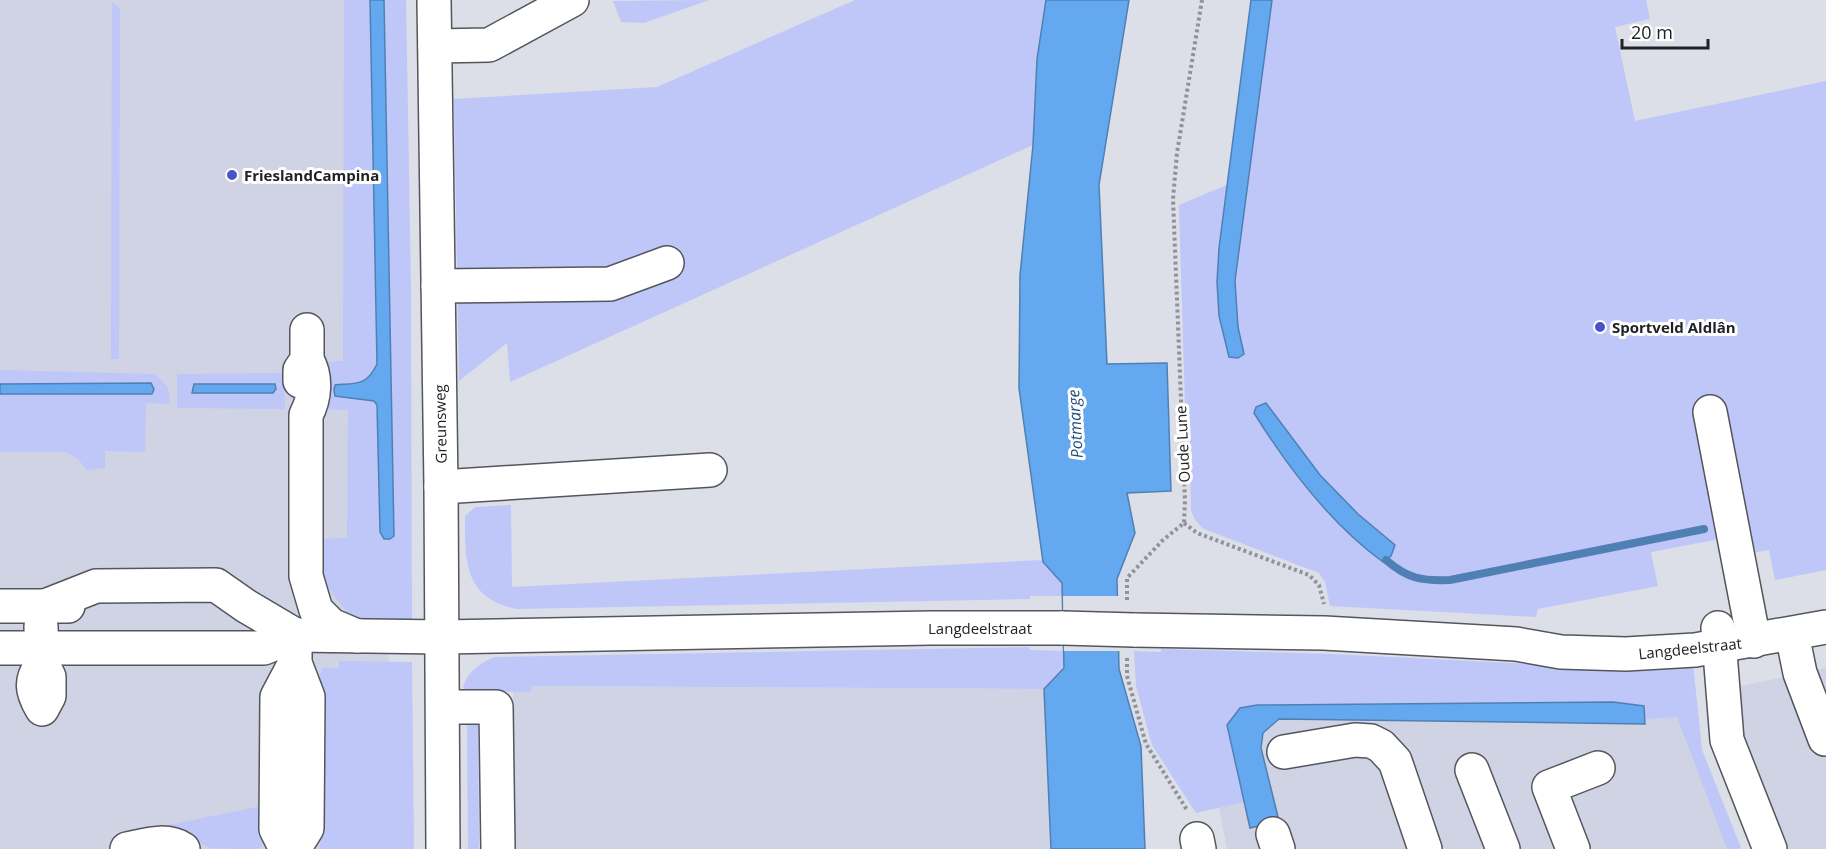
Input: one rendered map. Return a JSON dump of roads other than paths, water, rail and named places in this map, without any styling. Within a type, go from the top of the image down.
[{"type":"street","name":"Greunsweg","points":[[434,0],[444,849]]},
{"type":"street","points":[[435,46],[489,45],[572,0]]},
{"type":"street","points":[[438,286],[610,284],[668,263]]},
{"type":"street","points":[[307,345],[313,370],[313,402],[306,415],[306,576],[316,610],[331,625],[358,637]]},
{"type":"street","points":[[1710,412],[1753,632]]},
{"type":"street","points":[[441,487],[710,470]]},
{"type":"street","points":[[0,606],[43,606],[96,586],[216,585],[291,641],[308,697],[307,828],[294,849]]},
{"type":"street","points":[[42,656],[43,606]]},
{"type":"street","name":"Langdeelstraat","points":[[43,606],[96,627],[291,641],[358,637],[907,628],[1063,628],[1130,632],[1324,633],[1516,644],[1562,639],[1648,636],[1719,637],[1753,632],[1826,614]]},
{"type":"street","name":"Langdeelstraat","points":[[1753,632],[1792,634],[1826,627]]},
{"type":"street","points":[[1792,634],[1800,673],[1825,739]]},
{"type":"street","points":[[1719,637],[1727,740],[1770,849]]},
{"type":"street","points":[[0,648],[42,656],[264,648],[291,641]]},
{"type":"street","points":[[286,849],[276,829],[277,697],[291,641]]},
{"type":"street","points":[[443,707],[496,707],[498,849]]},
{"type":"street","points":[[1284,752],[1355,740],[1371,741],[1381,746],[1395,761],[1425,849]]},
{"type":"street","points":[[1573,849],[1549,787],[1598,768]]},
{"type":"street","points":[[1472,770],[1503,849]]},
{"type":"street","points":[[127,849],[159,843],[174,843],[183,849]]},
{"type":"water","points":[[370,0],[384,0],[394,536],[390,539],[384,539],[380,532],[377,405],[374,401],[335,396],[334,390],[335,385],[365,380],[377,364]]},
{"type":"water","name":"Potmarge","points":[[1046,0],[1129,0],[1099,185],[1107,364],[1167,363],[1171,491],[1127,493],[1135,533],[1117,579],[1119,669],[1141,746],[1145,849],[1051,849],[1044,689],[1064,668],[1062,583],[1043,562],[1019,388],[1020,275],[1033,145],[1037,59]]},
{"type":"water","points":[[1251,0],[1272,0],[1235,281],[1238,327],[1244,354],[1238,358],[1229,357],[1219,316],[1217,282],[1219,248]]},
{"type":"water","points":[[151,383],[154,389],[152,394],[0,394],[0,384]]},
{"type":"water","points":[[194,384],[275,384],[276,389],[273,393],[192,393]]},
{"type":"water","points":[[1266,403],[1320,475],[1358,514],[1395,545],[1391,556],[1383,562],[1346,531],[1312,494],[1254,413],[1256,407]]},
{"type":"water","points":[[1613,702],[1644,706],[1645,724],[1279,719],[1263,733],[1261,748],[1279,821],[1250,828],[1227,725],[1240,708],[1257,705]]},
{"type":"waterway","points":[[1386,560],[1409,575],[1431,580],[1450,580],[1704,529]]},
{"type":"place","name":"FrieslandCampina","points":[[232,175]]},
{"type":"place","name":"Sportveld Aldlân","points":[[1600,327]]}]
